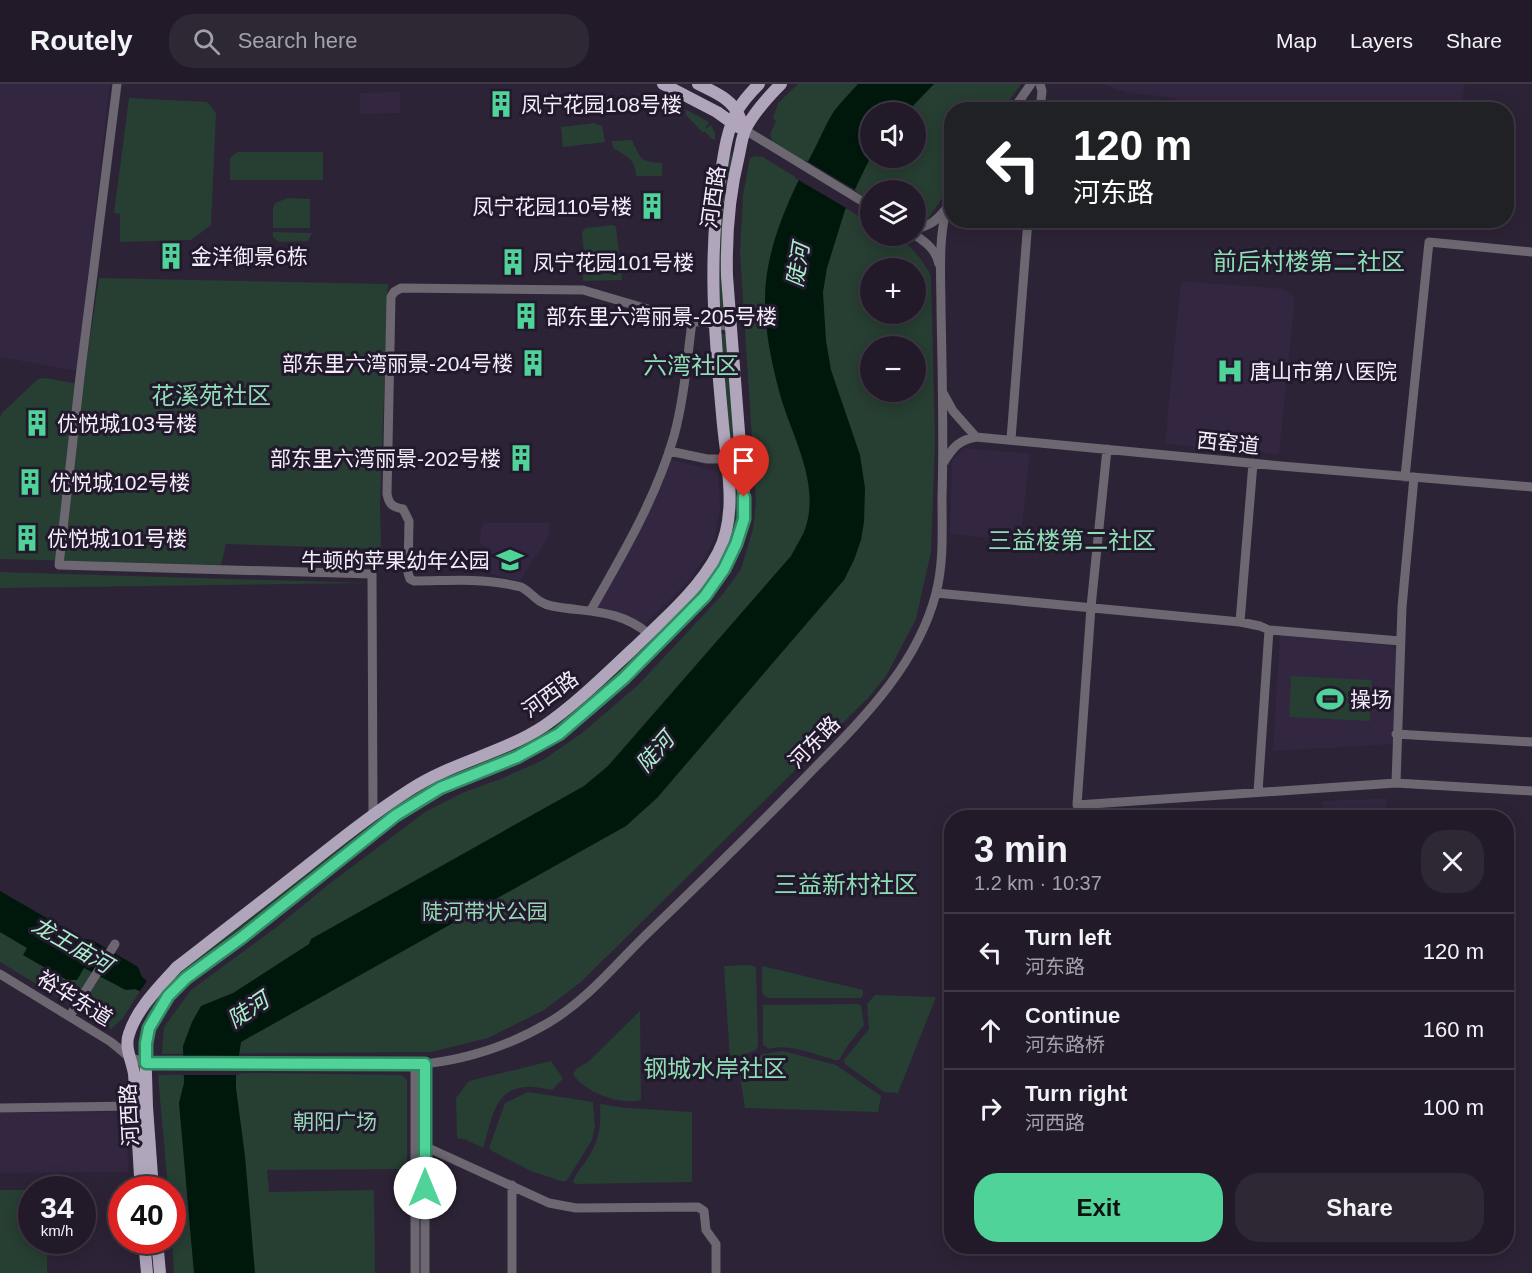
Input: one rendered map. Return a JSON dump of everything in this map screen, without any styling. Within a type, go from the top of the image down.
[{"type":"main road","points":[[663,84],[717,112],[745,130]]},
{"type":"main road","points":[[698,84],[724,98],[737,110],[745,130]]},
{"type":"main road","name":"河西路","points":[[140,1176],[134,1072],[129,1056],[128,1035],[139,1014],[177,967],[373,815],[414,787],[543,726],[590,690],[649,634],[700,580],[718,552],[727,528],[729,494],[713,324],[715,208],[725,146],[732,123],[737,110],[759,84]]},
{"type":"main road","name":"河西路","points":[[152,1176],[147,1107],[146,1043],[149,1028],[159,1010],[186,978],[241,938],[396,815],[440,788],[517,757],[559,734],[624,678],[705,596],[724,569],[736,544],[744,519],[726,246],[733,180],[745,130],[762,103],[780,84]]},
{"type":"main road","points":[[649,634],[660,641]]},
{"type":"main road","points":[[145,1254],[147,1273]]},
{"type":"main road","points":[[158,1254],[160,1273]]},
{"type":"street","points":[[117,84],[59,565],[372,574],[373,815]]},
{"type":"street","points":[[1019,102],[1031,84]]},
{"type":"street","points":[[1040,84],[1041,102]]},
{"type":"street","points":[[745,130],[860,199]]},
{"type":"street","points":[[926,227],[937,221],[944,211]]},
{"type":"street","name":"河东路","points":[[164,1064],[420,1064],[450,1061],[488,1052],[549,1023],[578,1003],[648,932],[726,859],[873,707],[903,667],[920,636],[936,593],[942,548],[941,272],[944,226]]},
{"type":"street","points":[[1011,439],[1027,228]]},
{"type":"street","name":"河东路","points":[[926,242],[937,254],[941,272]]},
{"type":"street","points":[[1396,783],[1396,734],[1409,477],[1429,242],[1532,252]]},
{"type":"street","points":[[649,634],[635,622],[591,610],[553,606],[540,602],[521,587],[485,580],[414,581],[410,579],[407,552],[409,520],[403,509],[393,507],[388,502],[387,494],[391,297],[401,288],[583,290],[692,322],[732,327]]},
{"type":"street","points":[[591,610],[641,520],[669,451],[683,390],[692,322]]},
{"type":"street","points":[[943,392],[953,411],[976,436]]},
{"type":"street","points":[[943,464],[949,452],[962,439],[976,436]]},
{"type":"street","name":"西窑道","points":[[976,436],[1532,487]]},
{"type":"street","points":[[1107,449],[1091,606],[1077,805],[1396,783],[1532,791]]},
{"type":"street","points":[[669,451],[707,459],[726,459]]},
{"type":"street","points":[[1240,622],[1253,463]]},
{"type":"street","points":[[936,593],[1091,606],[1240,622],[1269,630],[1400,641]]},
{"type":"street","points":[[1258,792],[1269,630]]},
{"type":"street","points":[[1396,734],[1532,742]]},
{"type":"street","points":[[70,1016],[115,944]]},
{"type":"street","name":"裕华东道","points":[[0,974],[111,1042],[129,1056],[146,1063],[164,1064]]},
{"type":"street","points":[[420,1064],[424,1146],[425,1273]]},
{"type":"street","points":[[415,1273],[420,1064]]},
{"type":"street","points":[[0,1108],[135,1107]]},
{"type":"street","points":[[424,1146],[549,1203],[576,1208],[698,1207],[704,1211],[706,1230],[716,1244],[716,1273]]},
{"type":"street","points":[[512,1185],[512,1273]]},
{"type":"shaded area","points":[[0,84],[110,84],[77,371],[0,357]]},
{"type":"shaded area","points":[[1105,84],[1465,84],[1462,102],[1200,102],[1124,92]]},
{"type":"shaded area","points":[[400,92],[400,113],[360,114],[360,93]]},
{"type":"shaded area","name":"唐山市第八医院","points":[[1181,281],[1284,289],[1295,298],[1279,454],[1165,444]]},
{"type":"shaded area","points":[[965,448],[1030,454],[1020,541],[950,534],[952,460]]},
{"type":"shaded area","points":[[670,459],[718,472],[720,510],[714,539],[703,561],[686,584],[644,625],[592,615]]},
{"type":"shaded area","name":"牛顿的苹果幼年公园","points":[[483,523],[549,523],[549,536],[520,581],[487,572],[487,549],[479,542]]},
{"type":"shaded area","points":[[1280,635],[1393,646],[1397,652],[1394,744],[1273,751]]},
{"type":"shaded area","points":[[1386,798],[1386,810],[1323,810],[1322,801]]},
{"type":"shaded area","points":[[127,1112],[128,1172],[0,1173],[0,1113]]},
{"type":"green space","points":[[798,84],[1021,84],[1008,102],[944,102],[944,195],[926,221],[926,180],[860,180],[860,194],[773,143],[770,134],[776,121],[773,118],[778,103]]},
{"type":"green space","points":[[129,98],[207,102],[216,113],[211,225],[191,240],[120,242],[120,214],[114,213]]},
{"type":"green space","points":[[685,109],[709,122],[705,129],[711,125],[715,139],[713,140],[704,131],[703,133],[686,115]]},
{"type":"green space","points":[[594,123],[602,126],[605,142],[563,147],[561,127]]},
{"type":"green space","points":[[632,140],[642,158],[649,162],[662,163],[662,176],[636,176],[632,162],[626,155],[613,148],[612,141]]},
{"type":"green space","points":[[237,152],[323,152],[323,180],[230,180],[230,158]]},
{"type":"green space","points":[[731,153],[726,208],[726,316],[718,320],[716,256],[728,158]]},
{"type":"green space","name":"陡河带状公园","points":[[763,157],[860,217],[860,246],[909,246],[919,258],[860,258],[860,324],[926,324],[926,267],[931,276],[935,440],[931,552],[916,619],[886,676],[869,697],[581,982],[544,1010],[488,1038],[431,1052],[162,1054],[164,1027],[191,990],[425,812],[462,793],[543,760],[582,733],[638,685],[723,594],[741,569],[753,529],[756,503],[740,252],[743,195],[750,158]]},
{"type":"green space","points":[[288,198],[310,199],[310,228],[273,228],[275,203]]},
{"type":"green space","points":[[613,225],[616,227],[622,280],[583,281],[582,265],[585,263],[582,232],[586,228]]},
{"type":"green space","points":[[273,232],[312,233],[308,241],[279,242],[273,237]]},
{"type":"green space","points":[[99,278],[388,284],[380,505],[381,549],[226,544],[221,565],[0,559],[0,418],[2,413],[38,379],[46,378],[83,385]]},
{"type":"green space","points":[[719,333],[728,335],[740,497],[738,519],[726,556],[716,572],[664,632],[659,634],[659,630],[731,531]]},
{"type":"green space","points":[[0,572],[368,583],[0,588]]},
{"type":"green space","points":[[648,641],[652,641],[652,644],[571,718],[507,757],[438,784],[175,982],[144,1020],[153,1002],[183,969],[393,807],[433,782],[510,750]]},
{"type":"green space","name":"操场","points":[[1291,676],[1372,680],[1370,721],[1289,717]]},
{"type":"green space","points":[[0,932],[28,948],[24,955],[56,975],[84,967],[125,990],[140,991],[123,1018],[111,1029],[0,962]]},
{"type":"green space","points":[[724,966],[756,967],[758,1045],[756,1050],[730,1060]]},
{"type":"green space","points":[[762,966],[863,990],[863,995],[861,998],[768,998],[762,992]]},
{"type":"green space","points":[[875,995],[936,997],[898,1093],[884,1092],[845,1064],[844,1060],[869,1029],[867,1004]]},
{"type":"green space","points":[[763,1005],[861,1005],[864,1025],[839,1060],[785,1047],[769,1049],[763,1045]]},
{"type":"green space","points":[[640,1011],[641,1100],[613,1099],[586,1087],[573,1074],[576,1069],[588,1062]]},
{"type":"green space","points":[[783,1051],[836,1065],[881,1096],[878,1112],[745,1108],[739,1070],[763,1054]]},
{"type":"green space","points":[[551,1061],[563,1079],[552,1090],[527,1087],[507,1093],[496,1108],[483,1148],[457,1138],[456,1098],[469,1081]]},
{"type":"green space","name":"朝阳广场","points":[[262,1073],[402,1075],[407,1080],[407,1169],[267,1170],[269,1192],[374,1190],[375,1273],[174,1273],[173,1254],[186,1254],[186,1176],[167,1176],[158,1075]]},
{"type":"green space","points":[[528,1092],[593,1102],[595,1127],[592,1140],[564,1182],[531,1171],[489,1148],[505,1103]]},
{"type":"green space","points":[[600,1104],[692,1112],[692,1182],[575,1184],[573,1181],[593,1150],[598,1137]]},
{"type":"green space","points":[[0,1190],[18,1190],[18,1254],[47,1254],[47,1273],[0,1273]]},
{"type":"water","name":"陡河","points":[[858,84],[934,84],[917,102],[860,102],[860,168],[865,168],[845,210],[827,268],[823,292],[826,341],[831,370],[860,455],[865,488],[861,540],[844,580],[657,798],[626,826],[241,1042],[236,1088],[245,1156],[255,1273],[194,1273],[179,1103],[184,1083],[183,1046],[201,1006],[233,993],[309,944],[311,939],[584,786],[608,766],[791,556],[804,532],[809,514],[810,495],[802,458],[783,404],[771,356],[765,313],[766,282],[774,242],[788,203],[834,111]]},
{"type":"water","name":"龙王庙河","points":[[0,891],[83,939],[92,940],[138,967],[142,977],[147,981],[140,991],[126,990],[84,968],[77,980],[67,980],[23,955],[27,948],[0,932]]},
{"type":"pier","points":[[805,160],[857,191],[848,209],[795,178]]},
{"type":"pier","points":[[180,1056],[242,1056],[239,1075],[181,1075]]},
{"type":"place","name":"凤宁花园108号楼","points":[[501,104]]},
{"type":"place","name":"凤宁花园110号楼","points":[[652,206]]},
{"type":"place","name":"金洋御景6栋","points":[[171,256]]},
{"type":"place","name":"凤宁花园101号楼","points":[[513,262]]},
{"type":"place","name":"部东里六湾丽景-205号楼","points":[[526,316]]},
{"type":"place","name":"部东里六湾丽景-204号楼","points":[[533,363]]},
{"type":"place","name":"唐山市第八医院","points":[[1230,371]]},
{"type":"place","name":"优悦城103号楼","points":[[37,423]]},
{"type":"place","name":"部东里六湾丽景-202号楼","points":[[521,458]]},
{"type":"place","name":"优悦城102号楼","points":[[30,482]]},
{"type":"place","name":"优悦城101号楼","points":[[27,538]]},
{"type":"place","name":"牛顿的苹果幼年公园","points":[[510,560]]},
{"type":"place","name":"操场","points":[[1330,699]]},
{"type":"district","name":"前后村楼第二社区","points":[[1309,261]]},
{"type":"district","name":"六湾社区","points":[[691,365]]},
{"type":"district","name":"花溪苑社区","points":[[211,395]]},
{"type":"district","name":"三益楼第二社区","points":[[1072,540]]},
{"type":"district","name":"三益新村社区","points":[[846,884]]},
{"type":"district","name":"钢城水岸社区","points":[[715,1068]]},
{"type":"route","points":[[425,1188],[425,1064],[146,1063],[149,1028],[168,996],[186,978],[241,938],[396,815],[440,788],[517,757],[559,734],[624,678],[705,596],[724,569],[736,544],[744,519],[744,497]]}]
